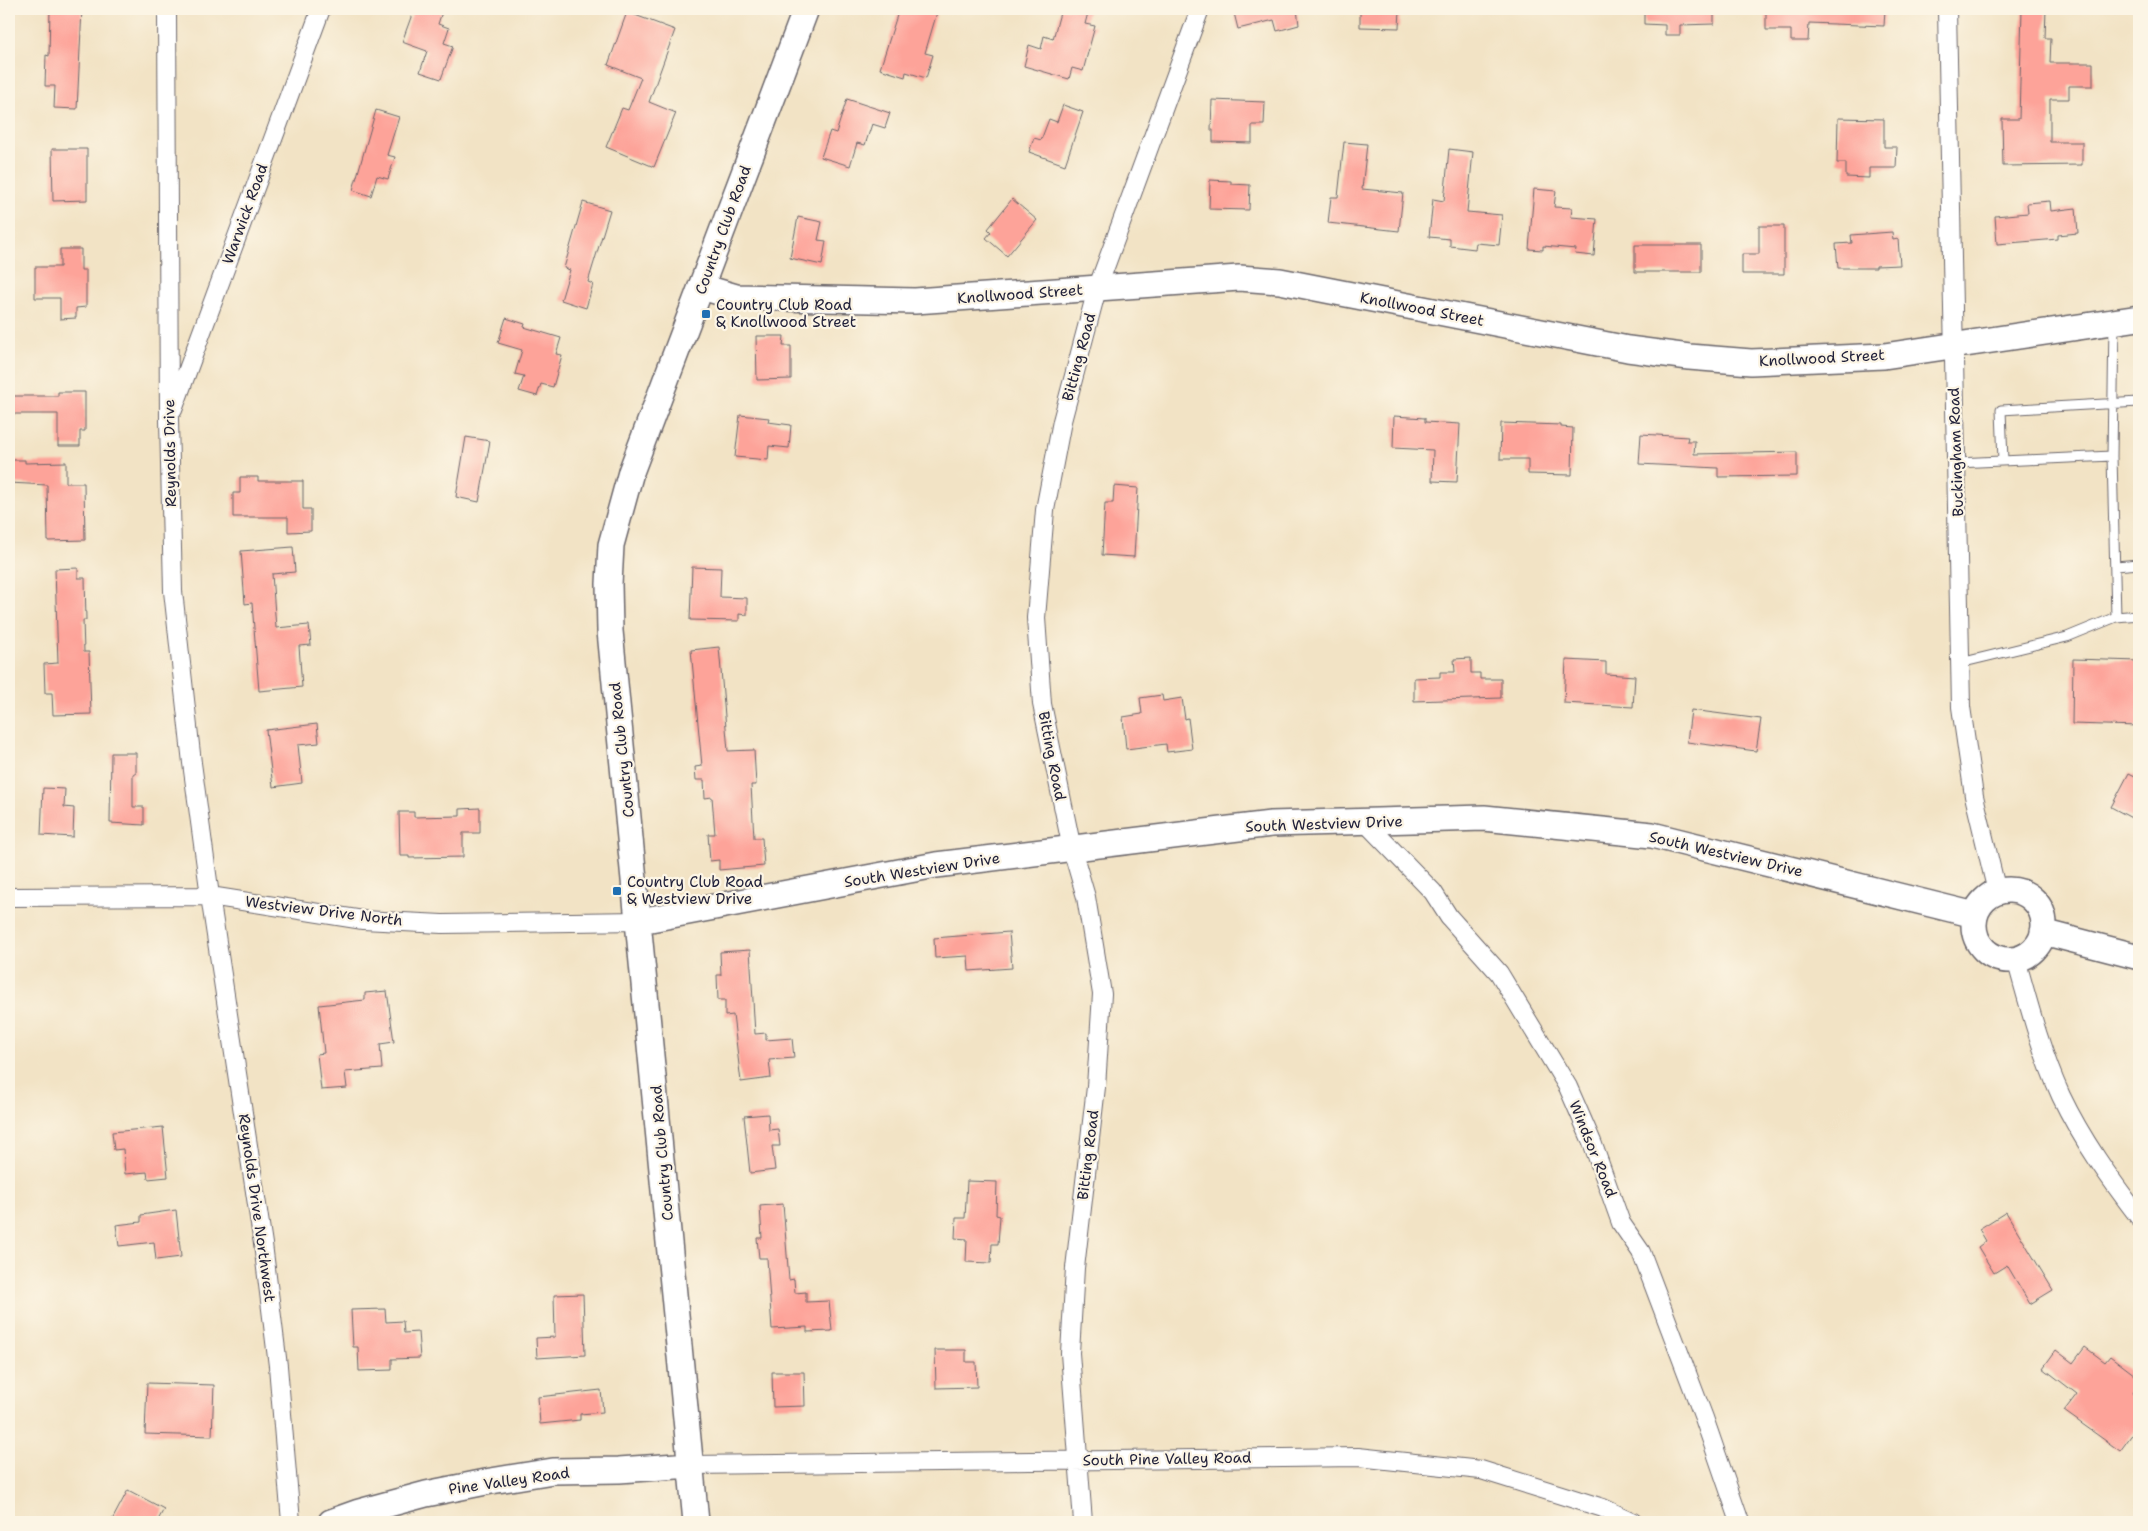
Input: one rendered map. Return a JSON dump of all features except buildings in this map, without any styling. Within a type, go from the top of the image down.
[{"type":"main road","name":"Country Club Road","points":[[696,1522],[640,921],[610,631],[609,584],[611,545],[631,472],[806,9]]},
{"type":"main road","name":"Knollwood Street","points":[[702,288],[736,296],[915,301],[1240,278],[1280,281],[1628,349],[1689,357],[1751,362],[1884,356],[2139,318]]},
{"type":"main road","name":"South Westview Drive","points":[[640,921],[936,865],[1271,824],[1484,818],[1652,835],[1976,916]]},
{"type":"main road","points":[[2008,890],[2020,892],[2030,897],[2038,905],[2043,916],[2043,932],[2035,949],[2026,956],[2003,960],[1992,956],[1983,948],[1977,938],[1974,927],[1980,905],[1997,892],[2008,890]]},
{"type":"main road","points":[[2043,932],[2139,957]]},
{"type":"main road","name":"Pine Valley Road","points":[[331,1522],[426,1494],[491,1481],[553,1472],[691,1465]]},
{"type":"street","name":"Reynolds Drive","points":[[167,9],[169,420],[173,591],[192,763],[210,896]]},
{"type":"street","name":"Warwick Road","points":[[169,420],[321,9]]},
{"type":"street","name":"Bitting Road","points":[[1083,1522],[1070,1353],[1075,1268],[1096,1087],[1102,994],[1086,897],[1072,849],[1042,704],[1036,618],[1047,501],[1062,421],[1097,288],[1200,9]]},
{"type":"street","name":"Buckingham Road","points":[[1947,9],[1952,346],[1957,463],[1961,707],[1974,796],[1997,892]]},
{"type":"street","name":"Windsor Road","points":[[1365,822],[1433,892],[1449,917],[1499,973],[1568,1087],[1592,1142],[1622,1222],[1641,1252],[1704,1418],[1740,1522]]},
{"type":"street","name":"Westview Drive North","points":[[9,897],[210,896],[363,920],[442,924],[640,921]]},
{"type":"street","name":"Reynolds Drive Northwest","points":[[210,896],[263,1244],[278,1366],[291,1522]]},
{"type":"street","points":[[2016,959],[2036,1032],[2061,1097],[2100,1166],[2139,1217]]},
{"type":"street","name":"South Pine Valley Road","points":[[691,1465],[1358,1457],[1481,1470],[1603,1508],[1633,1522]]},
{"type":"lane","points":[[2114,322],[2112,456],[2116,617]]},
{"type":"lane","points":[[2003,461],[2001,410],[2139,402]]},
{"type":"lane","points":[[1957,463],[2112,456]]},
{"type":"lane","points":[[2116,566],[2139,564]]},
{"type":"lane","points":[[1960,663],[2067,637],[2116,617],[2139,615]]},
{"type":"place","name":"Country Club Road & Knollwood Street","points":[[706,314]]},
{"type":"place","name":"Country Club Road & Westview Drive","points":[[617,891]]}]
